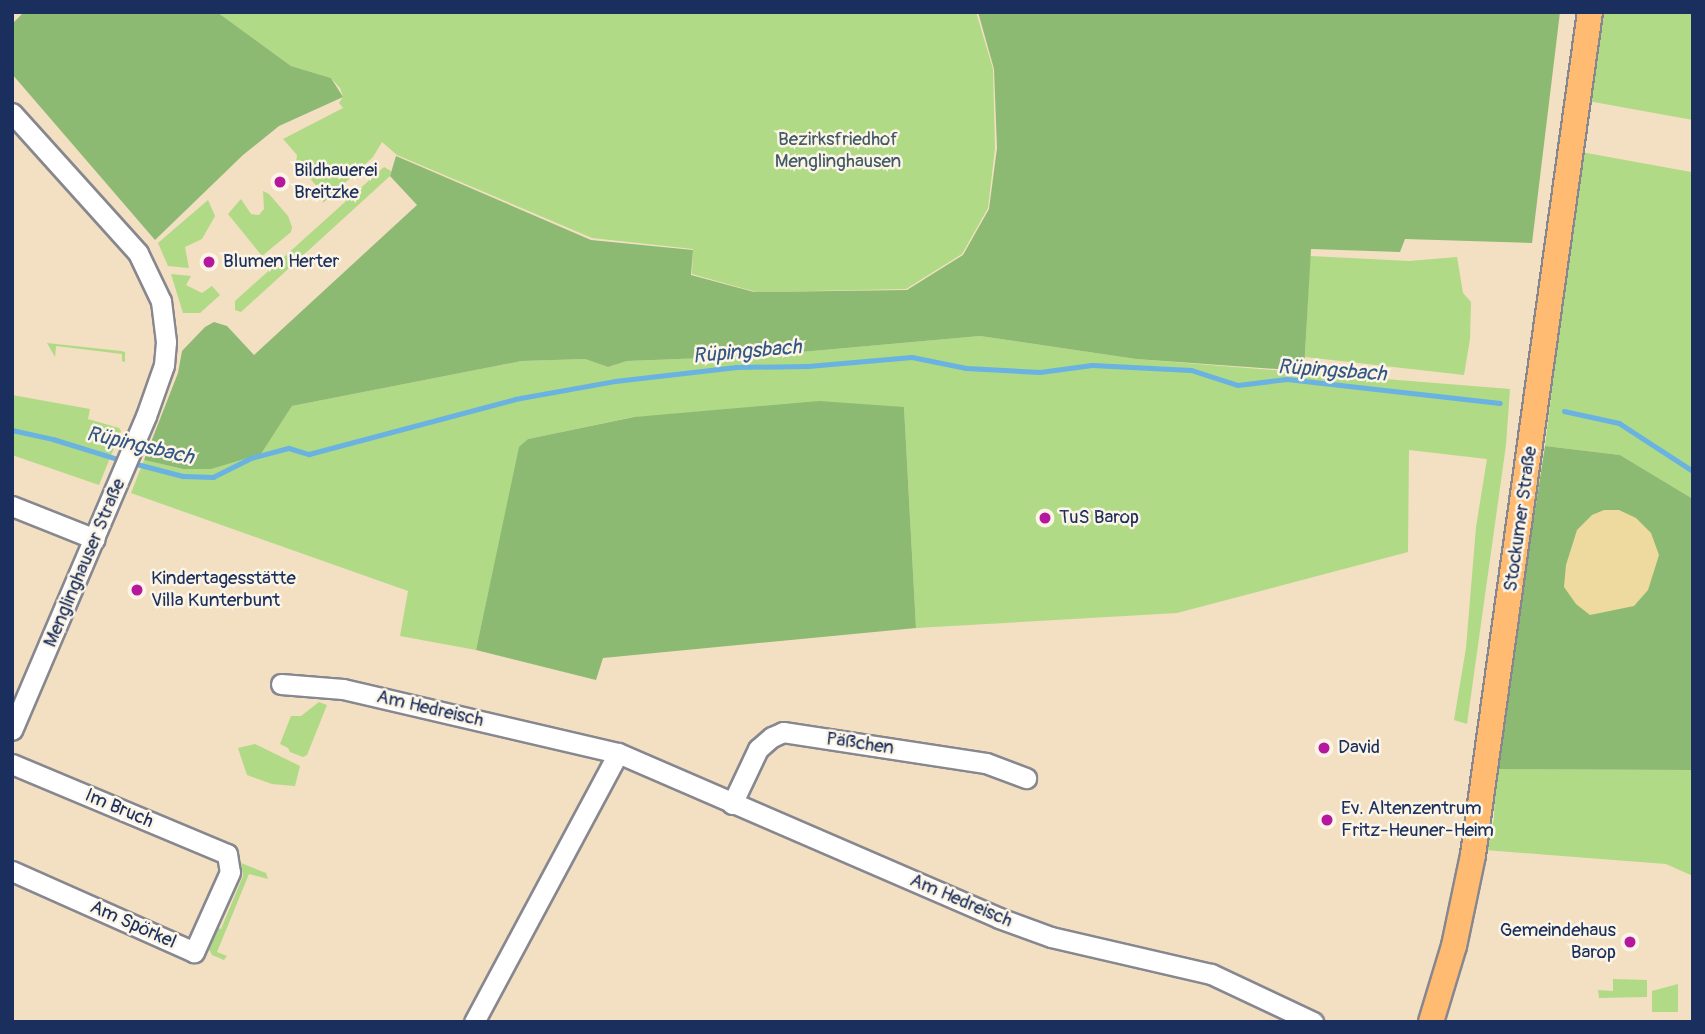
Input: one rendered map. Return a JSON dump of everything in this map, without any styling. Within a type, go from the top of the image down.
[{"type":"main road","name":"Stockumer Straße","points":[[1431,1022],[1454,946],[1473,855],[1590,12]]},
{"type":"street","name":"Menglinghauser Straße","points":[[12,113],[138,253],[161,301],[166,334],[164,365],[135,444],[95,539],[17,705],[12,730]]},
{"type":"street","points":[[12,506],[95,539]]},
{"type":"street","name":"Am Hedreisch","points":[[281,684],[343,689],[618,754],[999,918],[1051,937],[1211,974],[1313,1022]]},
{"type":"street","name":"Päßchen","points":[[732,804],[758,749],[783,732],[986,763],[1026,778]]},
{"type":"street","points":[[474,1022],[618,754]]},
{"type":"street","name":"Im Bruch","points":[[12,764],[227,854]]},
{"type":"street","name":"Am Spörkel","points":[[12,872],[194,952],[230,872],[227,854]]},
{"type":"green space","points":[[24,12],[217,12],[291,66],[331,78],[343,97],[279,126],[243,155],[155,240],[12,74],[12,24]]},
{"type":"green space","name":"Bezirksfriedhof Menglinghausen","points":[[217,12],[976,12],[993,69],[995,148],[988,208],[962,254],[906,289],[756,292],[692,274],[693,249],[592,238],[397,155],[382,142],[373,157],[323,203],[322,192],[296,163],[297,155],[283,139],[343,108],[339,103],[343,97],[340,88],[331,78],[291,66]]},
{"type":"green space","points":[[978,12],[1560,12],[1532,243],[1405,239],[1400,252],[1311,249],[1304,371],[1136,359],[980,336],[755,356],[627,361],[608,367],[585,359],[522,361],[292,406],[261,454],[211,469],[183,469],[144,460],[178,373],[182,351],[205,327],[214,322],[227,326],[254,355],[417,205],[390,176],[396,156],[591,240],[693,250],[691,275],[754,292],[907,290],[963,255],[989,209],[997,148],[994,69]]},
{"type":"green space","points":[[1600,12],[1693,12],[1693,120],[1588,101]]},
{"type":"green space","points":[[1581,152],[1691,172],[1693,164],[1693,499],[1620,455],[1545,446]]},
{"type":"green space","points":[[384,167],[391,171],[390,176],[241,312],[235,310],[235,301]]},
{"type":"green space","points":[[263,191],[269,194],[288,216],[292,227],[291,232],[262,256],[228,214],[241,199],[251,214],[259,215],[264,209]]},
{"type":"green space","points":[[208,200],[215,216],[202,239],[185,247],[189,268],[168,266],[158,243]]},
{"type":"green space","points":[[1310,256],[1409,261],[1457,257],[1463,293],[1471,302],[1470,339],[1464,375],[1305,357]]},
{"type":"green space","points":[[171,274],[191,276],[186,285],[202,293],[212,286],[220,295],[200,313],[183,313]]},
{"type":"green space","points":[[980,336],[1136,359],[1510,389],[1506,445],[1467,724],[1454,720],[1466,648],[1476,527],[1487,459],[1409,450],[1408,552],[1177,613],[916,628],[904,407],[633,417],[528,439],[520,447],[476,650],[400,636],[408,591],[131,493],[144,460],[183,469],[261,454],[292,406],[522,361],[585,359],[608,367],[627,361],[755,356]]},
{"type":"green space","points":[[47,343],[121,351],[125,352],[125,362],[122,361],[122,354],[56,346],[55,357]]},
{"type":"green space","points":[[12,395],[90,409],[88,419],[119,428],[121,431],[99,485],[12,455]]},
{"type":"green space","points":[[819,401],[904,407],[916,628],[603,658],[596,680],[476,650],[519,447],[528,439],[634,417]]},
{"type":"green space","points":[[1545,446],[1620,455],[1693,499],[1693,770],[1495,769]]},
{"type":"green space","points":[[319,702],[327,705],[307,755],[303,757],[290,752],[280,744],[291,716],[301,716]]},
{"type":"green space","points":[[255,744],[300,766],[295,786],[272,784],[247,775],[238,748]]},
{"type":"green space","points":[[1495,769],[1693,770],[1693,876],[1666,864],[1485,850],[1494,819]]},
{"type":"green space","points":[[241,863],[266,873],[268,879],[249,874],[217,952],[227,956],[224,960],[212,955],[207,945],[215,927],[221,929],[243,876]]},
{"type":"green space","points":[[1613,979],[1647,980],[1647,997],[1599,998],[1598,990],[1613,991]]},
{"type":"green space","points":[[1678,984],[1678,1012],[1652,1012],[1652,991]]},
{"type":"sand","points":[[1604,510],[1619,510],[1636,518],[1651,533],[1659,555],[1648,590],[1634,606],[1590,615],[1576,604],[1564,587],[1566,565],[1577,530],[1592,515]]},
{"type":"waterway","name":"Rüpingsbach","points":[[133,463],[183,476],[213,477],[251,458],[289,448],[309,454],[515,399],[615,381],[736,367],[808,366],[912,357],[966,368],[1040,372],[1092,365],[1191,370],[1238,385],[1287,379],[1500,403]]},
{"type":"waterway","name":"Rüpingsbach","points":[[1564,411],[1619,423],[1693,471]]},
{"type":"waterway","name":"Rüpingsbach","points":[[12,430],[53,439],[121,460]]},
{"type":"place","name":"Bildhauerei Breitzke","points":[[280,182]]},
{"type":"place","name":"Blumen Herter","points":[[209,262]]},
{"type":"place","name":"TuS Barop","points":[[1045,518]]},
{"type":"place","name":"Kindertagesstätte Villa Kunterbunt","points":[[137,590]]},
{"type":"place","name":"David","points":[[1324,748]]},
{"type":"place","name":"Ev. Altenzentrum Fritz-Heuner-Heim","points":[[1327,820]]},
{"type":"place","name":"Gemeindehaus Barop","points":[[1630,942]]}]
